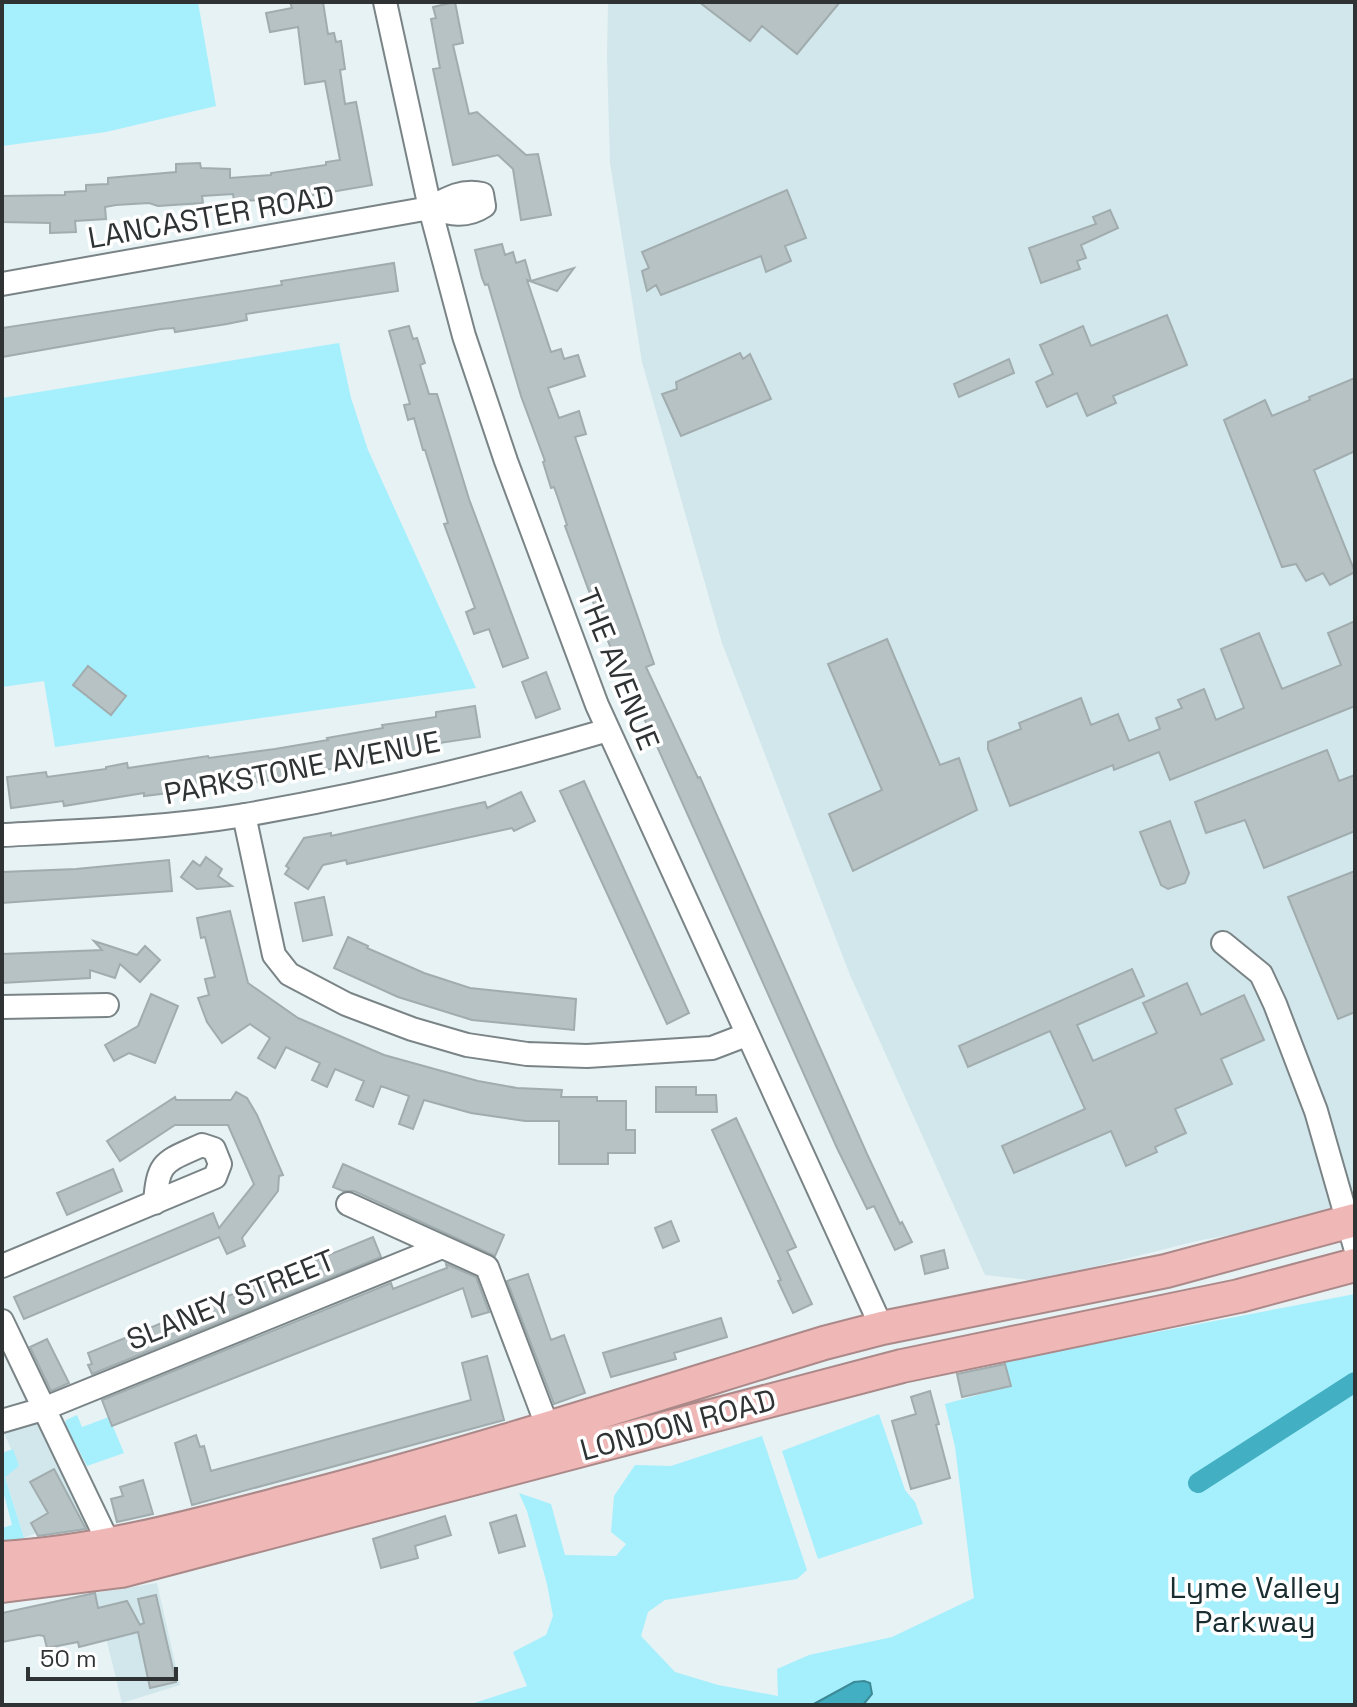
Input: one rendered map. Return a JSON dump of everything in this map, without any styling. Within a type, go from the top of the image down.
[{"type":"highway","name":"LONDON ROAD","points":[[2,1558],[109,1544],[191,1527],[366,1481],[882,1328],[1353,1230]]},
{"type":"highway","name":"LONDON ROAD","points":[[2,1586],[121,1571],[894,1368],[1239,1296],[1355,1265]]},
{"type":"highway","points":[[882,1328],[894,1368]]},
{"type":"street","name":"THE AVENUE","points":[[385,2],[430,208],[464,336],[501,447],[608,730],[882,1328]]},
{"type":"street","name":"LANCASTER ROAD","points":[[2,284],[430,208]]},
{"type":"street","name":"PARKSTONE AVENUE","points":[[2,835],[129,829],[244,815],[444,773],[608,730]]},
{"type":"street","points":[[244,815],[274,955],[289,974],[346,1004],[467,1045],[527,1054],[587,1056],[712,1048],[746,1035]]},
{"type":"street","points":[[1223,943],[1261,974],[1306,1082],[1353,1230]]},
{"type":"street","points":[[2,1007],[107,1005]]},
{"type":"street","points":[[2,1266],[155,1203]]},
{"type":"street","points":[[348,1204],[487,1267],[548,1428]]},
{"type":"street","name":"SLANEY STREET","points":[[2,1421],[43,1409],[442,1247]]},
{"type":"street","points":[[2,1321],[109,1544]]},
{"type":"shaded area","points":[[608,2],[1355,2],[1355,1206],[1317,1218],[1197,1241],[1037,1281],[985,1275],[850,975],[722,643],[642,362],[610,163]]},
{"type":"shaded area","points":[[44,1423],[94,1524],[60,1544],[47,1540],[45,1536],[40,1539],[36,1533],[24,1538],[5,1476],[19,1466],[3,1431]]},
{"type":"shaded area","points":[[157,1583],[180,1685],[122,1703],[95,1593]]},
{"type":"shaded area","points":[[854,1682],[870,1683],[872,1694],[863,1705],[812,1705]]},
{"type":"green space","points":[[2,2],[198,2],[216,106],[106,132],[2,146]]},
{"type":"green space","points":[[339,343],[351,398],[368,450],[476,688],[55,747],[44,681],[2,687],[2,398]]},
{"type":"green space","name":"Lyme Valley Parkway","points":[[1355,1294],[1355,1705],[468,1705],[527,1686],[513,1652],[546,1635],[553,1616],[527,1511],[519,1493],[551,1504],[565,1555],[616,1556],[626,1544],[611,1532],[614,1496],[635,1465],[671,1466],[762,1436],[807,1570],[797,1579],[665,1600],[648,1612],[641,1636],[675,1672],[718,1685],[778,1696],[777,1669],[809,1655],[892,1637],[974,1598],[955,1447],[945,1404],[1010,1386],[1005,1361]]},
{"type":"green space","points":[[879,1414],[905,1490],[915,1502],[923,1524],[818,1559],[782,1451]]},
{"type":"green space","points":[[77,1415],[82,1427],[109,1417],[124,1453],[87,1466],[65,1424],[66,1420]]},
{"type":"green space","points":[[13,1449],[19,1466],[5,1477],[24,1538],[2,1542],[2,1528],[12,1525],[2,1487],[2,1453]]},
{"type":"building","points":[[290,2],[323,2],[328,34],[334,33],[336,42],[341,41],[345,69],[340,70],[345,104],[356,102],[372,185],[291,199],[234,201],[233,194],[202,196],[203,203],[116,205],[105,207],[106,219],[75,221],[76,232],[50,233],[50,223],[2,222],[2,196],[65,195],[65,192],[86,191],[86,185],[108,184],[108,178],[176,172],[176,164],[200,163],[201,168],[230,169],[230,178],[271,175],[340,160],[325,81],[305,84],[298,27],[270,32],[266,13],[292,8]]},
{"type":"building","points":[[455,2],[463,43],[453,45],[469,114],[477,112],[526,155],[538,154],[551,215],[521,220],[513,169],[498,155],[453,165],[433,69],[440,68],[431,19],[436,18],[433,7]]},
{"type":"building","points":[[699,2],[840,2],[797,54],[762,26],[750,41]]},
{"type":"building","points":[[787,190],[806,238],[785,246],[791,261],[766,272],[761,256],[661,295],[656,285],[647,291],[642,271],[649,268],[642,252]]},
{"type":"building","points":[[1110,210],[1118,228],[1081,245],[1086,258],[1077,261],[1080,269],[1041,283],[1029,248],[1096,224],[1093,217]]},
{"type":"building","points":[[502,244],[505,255],[513,252],[516,263],[525,260],[531,281],[574,268],[557,291],[527,280],[551,352],[561,349],[564,359],[578,355],[585,376],[548,388],[559,418],[579,411],[586,434],[575,437],[654,664],[646,667],[700,777],[867,1154],[900,1224],[902,1222],[912,1242],[895,1250],[874,1206],[867,1209],[837,1148],[656,744],[621,674],[597,613],[554,487],[551,488],[488,284],[485,285],[482,278],[475,250]]},
{"type":"building","points":[[394,263],[398,291],[246,314],[247,320],[227,324],[175,332],[174,328],[161,329],[2,357],[2,328],[282,285],[281,281]]},
{"type":"building","points":[[1167,315],[1187,365],[1113,396],[1116,403],[1087,416],[1077,393],[1047,407],[1036,382],[1053,374],[1040,345],[1083,326],[1091,346]]},
{"type":"building","points":[[409,326],[413,339],[417,338],[425,363],[420,365],[429,394],[437,394],[469,499],[528,658],[503,667],[489,629],[474,634],[466,612],[475,608],[444,524],[448,523],[414,418],[408,420],[404,405],[410,404],[389,331]]},
{"type":"building","points":[[740,353],[743,359],[750,354],[771,399],[681,436],[662,394],[677,389],[676,382]]},
{"type":"building","points":[[1009,359],[1014,373],[959,397],[954,384]]},
{"type":"building","points":[[1355,378],[1355,451],[1314,470],[1355,572],[1330,585],[1323,573],[1306,581],[1296,564],[1282,567],[1224,420],[1265,400],[1272,416]]},
{"type":"building","points":[[1355,621],[1355,706],[1170,780],[1159,752],[1114,770],[1113,765],[1010,806],[988,742],[1021,729],[1019,723],[1081,698],[1091,725],[1118,714],[1129,741],[1160,729],[1156,718],[1182,708],[1178,700],[1204,689],[1216,720],[1244,708],[1221,649],[1259,633],[1282,689],[1341,665],[1328,633]]},
{"type":"building","points":[[887,639],[940,765],[959,758],[977,810],[853,871],[829,814],[882,790],[828,664]]},
{"type":"building","points":[[88,666],[126,696],[111,715],[73,685]]},
{"type":"building","points":[[546,672],[560,709],[536,718],[522,682]]},
{"type":"building","points":[[475,706],[480,737],[426,745],[427,751],[266,781],[144,796],[144,793],[64,806],[63,801],[11,808],[7,777],[46,772],[47,777],[127,763],[128,768],[275,749],[383,728],[382,725],[436,717],[436,712]]},
{"type":"building","points":[[1327,750],[1339,781],[1355,775],[1355,831],[1264,868],[1245,820],[1206,833],[1195,802]]},
{"type":"building","points":[[584,781],[689,1013],[667,1024],[560,791]]},
{"type":"building","points":[[521,792],[535,821],[514,831],[512,828],[347,864],[346,860],[323,865],[308,889],[285,874],[289,868],[286,866],[304,838],[331,833],[331,836],[485,802],[487,808]]},
{"type":"building","points":[[1170,821],[1189,873],[1185,883],[1168,889],[1161,885],[1140,832]]},
{"type":"building","points":[[206,857],[222,869],[218,876],[232,886],[197,889],[181,877],[193,861],[200,866]]},
{"type":"building","points":[[169,860],[172,891],[2,903],[2,872]]},
{"type":"building","points":[[1355,871],[1355,1012],[1338,1019],[1288,897]]},
{"type":"building","points":[[324,897],[332,935],[303,941],[295,903]]},
{"type":"building","points":[[230,911],[248,983],[298,1018],[384,1055],[478,1081],[517,1088],[562,1090],[561,1097],[626,1101],[626,1130],[635,1130],[635,1153],[608,1153],[608,1164],[559,1164],[559,1121],[525,1121],[471,1113],[424,1100],[413,1129],[399,1124],[409,1096],[381,1086],[373,1107],[356,1100],[364,1081],[335,1069],[327,1087],[312,1080],[320,1063],[286,1047],[275,1068],[258,1058],[270,1038],[250,1024],[222,1043],[207,1022],[198,998],[209,995],[205,979],[215,977],[197,918]]},
{"type":"building","points":[[348,937],[424,973],[470,988],[576,999],[574,1030],[472,1020],[398,997],[334,968]]},
{"type":"building","points":[[94,941],[137,955],[145,946],[160,960],[140,982],[120,964],[115,978],[90,970],[90,978],[2,983],[2,954],[102,950]]},
{"type":"building","points":[[1132,969],[1144,996],[1077,1025],[1093,1061],[1157,1033],[1143,1003],[1187,983],[1201,1015],[1244,995],[1264,1040],[1221,1059],[1232,1084],[1175,1109],[1186,1133],[1155,1147],[1157,1152],[1126,1166],[1111,1131],[1014,1173],[1002,1146],[1085,1109],[1050,1031],[968,1067],[959,1046]]},
{"type":"building","points":[[151,994],[178,1006],[155,1063],[129,1053],[114,1061],[105,1045],[138,1026]]},
{"type":"building","points":[[656,1087],[696,1087],[696,1095],[716,1095],[717,1112],[656,1112]]},
{"type":"building","points":[[236,1092],[247,1098],[257,1115],[283,1175],[279,1176],[278,1191],[242,1238],[245,1246],[227,1254],[219,1237],[24,1319],[14,1297],[213,1213],[219,1228],[254,1184],[228,1125],[175,1125],[120,1161],[107,1141],[175,1097],[176,1100],[231,1100]]},
{"type":"building","points":[[736,1118],[796,1247],[787,1251],[812,1304],[793,1313],[712,1130]]},
{"type":"building","points":[[343,1164],[504,1235],[495,1256],[354,1191],[333,1187]]},
{"type":"building","points":[[113,1169],[122,1191],[67,1215],[57,1193]]},
{"type":"building","points":[[671,1221],[679,1241],[663,1248],[655,1228]]},
{"type":"building","points":[[373,1237],[381,1257],[92,1374],[88,1353]]},
{"type":"building","points":[[944,1250],[948,1268],[925,1274],[921,1256]]},
{"type":"building","points":[[446,1264],[476,1277],[489,1312],[472,1317],[463,1288],[112,1426],[102,1400],[391,1283],[393,1289],[447,1268]]},
{"type":"building","points":[[528,1274],[551,1340],[564,1335],[585,1393],[554,1404],[507,1281]]},
{"type":"building","points":[[721,1318],[727,1337],[674,1353],[676,1359],[611,1377],[603,1353]]},
{"type":"building","points":[[47,1339],[69,1383],[51,1391],[30,1347]]},
{"type":"building","points":[[487,1356],[504,1420],[192,1505],[175,1443],[196,1435],[200,1447],[204,1446],[211,1471],[471,1400],[462,1363]]},
{"type":"building","points":[[1005,1364],[1011,1386],[962,1397],[957,1374]]},
{"type":"building","points":[[930,1391],[950,1478],[911,1489],[892,1421],[916,1414],[911,1397]]},
{"type":"building","points":[[54,1469],[86,1529],[38,1536],[31,1523],[48,1513],[30,1482]]},
{"type":"building","points":[[143,1480],[153,1514],[117,1522],[111,1499],[123,1496],[120,1487]]},
{"type":"building","points":[[516,1515],[525,1546],[499,1553],[490,1523]]},
{"type":"building","points":[[445,1516],[451,1535],[415,1546],[418,1558],[381,1568],[373,1539]]},
{"type":"building","points":[[95,1593],[98,1608],[127,1601],[140,1625],[144,1623],[138,1599],[156,1595],[176,1682],[150,1688],[138,1632],[79,1647],[78,1642],[47,1648],[44,1636],[39,1635],[2,1642],[2,1613]]},
{"type":"waterway","points":[[1198,1483],[1355,1382]]}]
